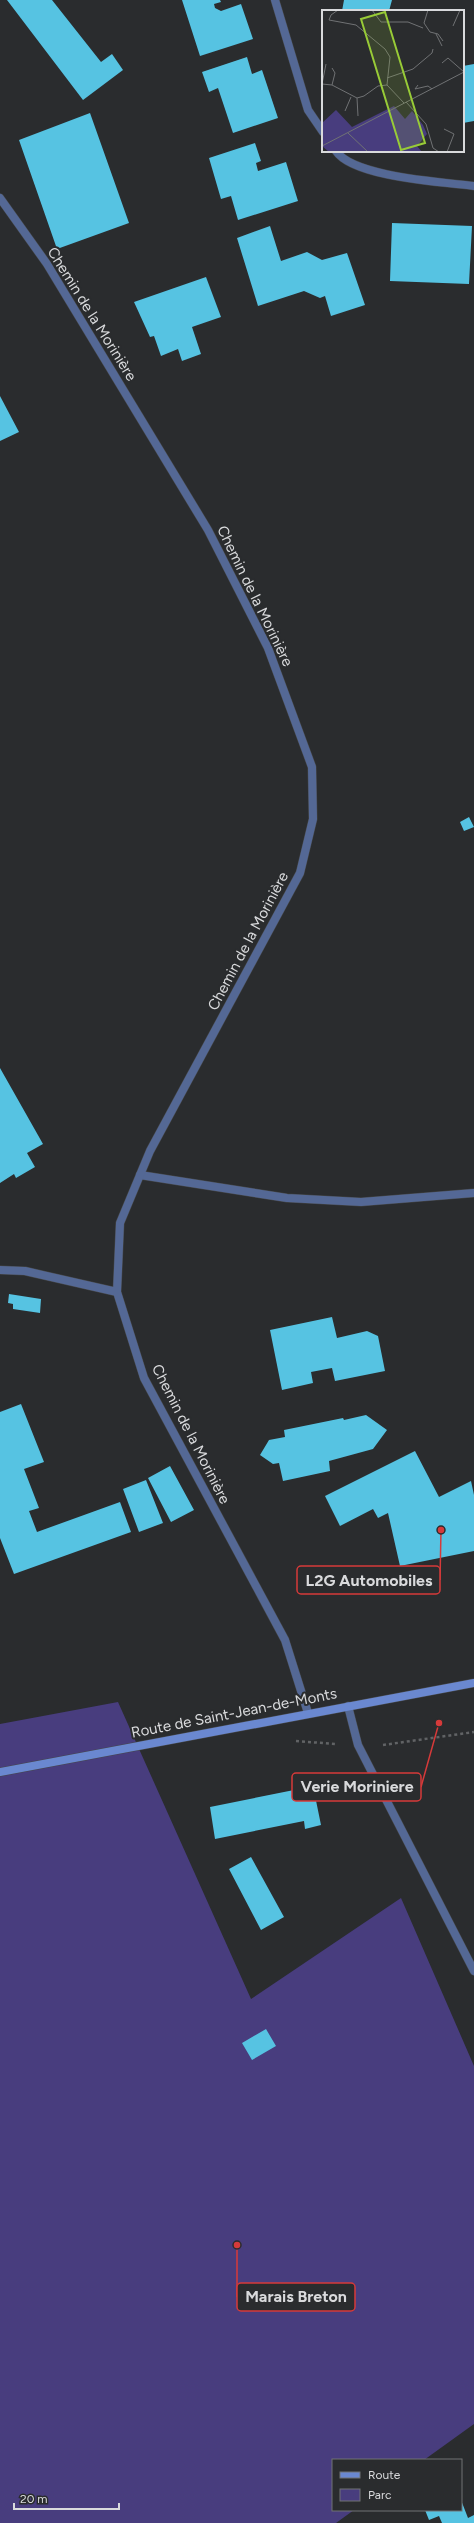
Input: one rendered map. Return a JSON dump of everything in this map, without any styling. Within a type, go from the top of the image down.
[{"type":"main road","name":"Route de Saint-Jean-de-Monts","points":[[0,1772],[474,1683]]},
{"type":"street","points":[[275,0],[308,110],[322,131]]},
{"type":"street","points":[[337,152],[341,159],[386,175],[474,186]]},
{"type":"street","name":"Chemin de la Morinière","points":[[0,198],[47,264],[208,530],[268,648],[312,767],[313,819],[300,873],[150,1151],[120,1223],[117,1292],[144,1378],[285,1640],[308,1713]]},
{"type":"street","points":[[140,1174],[287,1198],[361,1202],[474,1193]]},
{"type":"street","points":[[0,1270],[25,1271],[117,1292]]},
{"type":"street","points":[[348,1706],[358,1745],[474,1971]]},
{"type":"path","points":[[291,1741],[358,1745],[387,1745],[474,1732]]},
{"type":"green space","points":[[118,1702],[251,1999],[401,1898],[474,2066],[474,2424],[425,2459],[332,2459],[332,2511],[353,2511],[336,2523],[0,2523],[0,1724]]},
{"type":"building","points":[[7,0],[52,0],[101,62],[112,54],[123,70],[83,100]]},
{"type":"building","points":[[182,0],[220,0],[221,2],[214,4],[215,8],[221,11],[241,4],[253,39],[200,56]]},
{"type":"building","points":[[344,0],[392,0],[389,10],[342,10]]},
{"type":"building","points":[[247,57],[252,74],[262,70],[278,118],[233,133],[218,88],[209,92],[202,72]]},
{"type":"building","points":[[474,64],[474,121],[464,123],[464,66]]},
{"type":"building","points":[[90,113],[129,223],[57,249],[19,140]]},
{"type":"building","points":[[255,143],[261,161],[256,163],[258,171],[286,162],[298,201],[238,220],[231,196],[221,199],[209,158]]},
{"type":"building","points":[[392,223],[472,226],[469,284],[390,281]]},
{"type":"building","points":[[270,226],[281,261],[307,252],[322,260],[347,253],[365,305],[331,316],[325,296],[320,298],[304,291],[258,306],[237,238]]},
{"type":"building","points":[[206,277],[221,317],[192,327],[201,354],[182,361],[178,349],[161,356],[154,336],[150,337],[134,302]]},
{"type":"building","points":[[0,396],[19,432],[0,441]]},
{"type":"building","points":[[469,817],[474,827],[464,831],[460,822]]},
{"type":"building","points":[[0,1068],[43,1144],[27,1153],[35,1167],[16,1178],[14,1174],[0,1183]]},
{"type":"building","points":[[9,1294],[41,1299],[40,1313],[13,1309],[13,1304],[8,1303]]},
{"type":"building","points":[[332,1317],[337,1338],[367,1331],[378,1336],[385,1371],[335,1381],[332,1368],[311,1372],[313,1383],[282,1390],[270,1330]]},
{"type":"building","points":[[21,1404],[44,1462],[24,1469],[39,1508],[29,1511],[37,1532],[120,1502],[131,1532],[14,1574],[0,1538],[0,1412]]},
{"type":"building","points":[[366,1415],[387,1430],[373,1449],[329,1461],[330,1471],[283,1481],[279,1463],[273,1464],[260,1455],[269,1440],[285,1437],[284,1430]]},
{"type":"building","points":[[415,1451],[439,1497],[471,1481],[474,1495],[474,1551],[400,1566],[388,1513],[378,1518],[373,1509],[340,1526],[325,1496]]},
{"type":"building","points":[[170,1466],[194,1510],[171,1522],[148,1478]]},
{"type":"building","points":[[146,1480],[163,1523],[139,1532],[123,1489]]},
{"type":"building","points":[[312,1781],[321,1825],[305,1829],[304,1821],[215,1839],[210,1807],[299,1789],[298,1783]]},
{"type":"building","points":[[251,1857],[284,1917],[261,1930],[229,1869]]},
{"type":"building","points":[[266,2029],[276,2046],[252,2060],[242,2043]]},
{"type":"building","points":[[462,2503],[468,2518],[474,2515],[474,2523],[442,2523],[439,2516],[429,2520],[425,2511],[462,2511]]},
{"type":"place","name":"L2G Automobiles","points":[[441,1530]]},
{"type":"place","name":"Verie Moriniere","points":[[439,1723]]},
{"type":"place","name":"Marais Breton","points":[[237,2245]]}]
